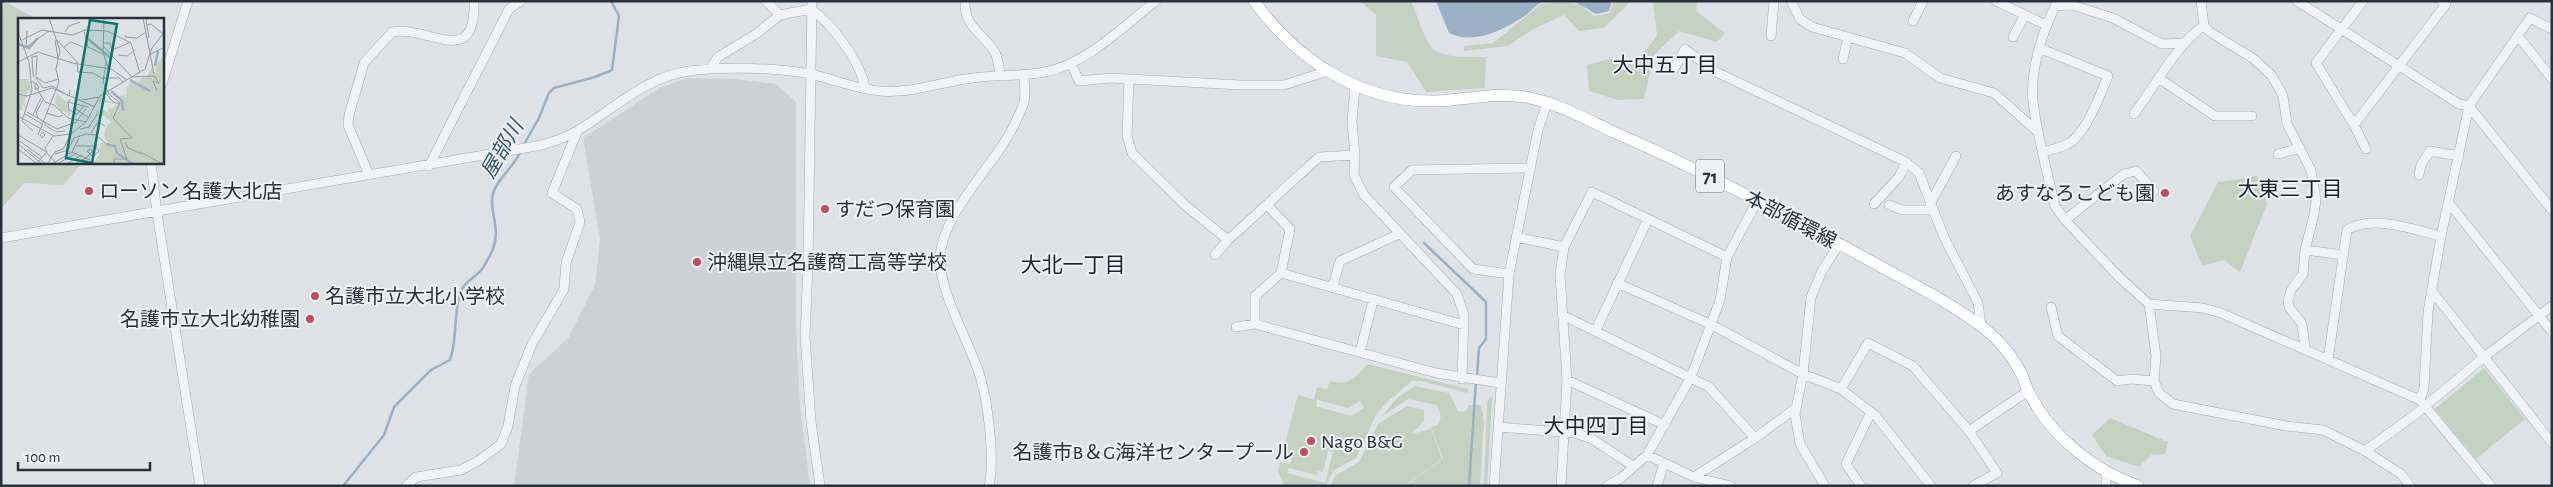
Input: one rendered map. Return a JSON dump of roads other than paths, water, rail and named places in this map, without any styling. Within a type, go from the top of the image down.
[{"type":"main road","name":"本部循環線","points":[[1254,1],[1280,32],[1328,71],[1355,87],[1378,95],[1411,101],[1514,96],[1547,103],[1693,168],[1914,285],[1981,326],[2010,355],[2022,374],[2028,392],[2045,418],[2064,440],[2084,458],[2106,473],[2138,486]]},
{"type":"street","points":[[164,78],[188,1]]},
{"type":"street","points":[[369,175],[348,125],[349,115],[364,63],[392,32],[412,31],[450,42],[457,42],[463,39],[471,27],[474,1]]},
{"type":"street","points":[[428,166],[509,9],[521,1]]},
{"type":"street","points":[[766,1],[780,15]]},
{"type":"street","points":[[965,1],[965,15],[969,25],[993,49],[1000,74]]},
{"type":"street","points":[[1,238],[156,213],[529,147],[577,132],[657,80],[679,73],[710,69],[810,74],[865,88],[899,91],[1000,74],[1024,75],[1056,70],[1088,53],[1156,1]]},
{"type":"street","points":[[1771,36],[1773,1]]},
{"type":"street","points":[[1791,1],[1800,19],[1812,27],[1905,53],[1940,78],[1994,93],[2039,133]]},
{"type":"street","points":[[1913,21],[1923,1]]},
{"type":"street","points":[[1996,1],[2046,25]]},
{"type":"street","points":[[2201,1],[2204,26],[2210,32],[2254,58],[2272,76],[2283,96],[2287,124],[2311,170],[2316,200],[2305,250],[2303,274],[2291,290],[2288,302],[2289,307],[2302,324],[2304,348]]},
{"type":"street","points":[[2297,1],[2458,104],[2469,106],[2552,210]]},
{"type":"street","points":[[2363,1],[2316,63],[2354,125],[2366,149]]},
{"type":"street","points":[[2354,125],[2400,67],[2446,4],[2441,1]]},
{"type":"street","points":[[2185,43],[2162,44],[2113,18],[2072,6],[2057,4],[2046,25],[2039,48],[2033,99],[2055,206],[2065,220],[2119,277],[2149,304],[2203,308],[2221,312],[2423,402],[2491,486]]},
{"type":"street","points":[[710,69],[718,57],[756,34],[780,15],[811,5]]},
{"type":"street","points":[[811,5],[805,336],[811,422],[820,486]]},
{"type":"street","points":[[811,5],[838,35],[863,74],[865,88]]},
{"type":"street","points":[[2013,37],[2025,15]]},
{"type":"street","points":[[2365,451],[2417,413],[2423,402],[2428,312],[2441,236],[2469,106],[2530,18],[2552,29]]},
{"type":"street","points":[[2134,114],[2185,43],[2195,31],[2204,26]]},
{"type":"street","points":[[2518,36],[2552,79]]},
{"type":"street","points":[[1843,59],[1848,37]]},
{"type":"street","points":[[2039,48],[2108,76],[2085,124],[2074,139],[2067,145],[2043,152]]},
{"type":"street","points":[[1674,69],[1685,49],[1714,71],[1906,162],[1919,173],[1944,237],[1978,303],[1981,326]]},
{"type":"street","points":[[1071,63],[1079,81],[1129,79],[1240,85],[1284,85],[1328,71]]},
{"type":"street","points":[[989,486],[990,452],[986,399],[980,376],[957,320],[944,279],[940,259],[947,229],[1005,144],[1014,126],[1024,103],[1024,75]]},
{"type":"street","points":[[1129,79],[1127,136],[1132,153],[1186,205],[1228,240]]},
{"type":"street","points":[[2160,79],[2215,116],[2252,116]]},
{"type":"street","points":[[1355,87],[1352,122],[1355,155],[1354,174],[1364,196],[1457,294],[1464,314],[1466,379]]},
{"type":"street","points":[[1494,486],[1509,274],[1529,168],[1539,125],[1547,103]]},
{"type":"street","points":[[406,486],[416,477],[461,470],[478,461],[501,444],[508,426],[515,386],[532,344],[564,289],[566,263],[580,222],[577,209],[552,193],[577,132]]},
{"type":"street","points":[[2278,154],[2300,148]]},
{"type":"street","points":[[2420,175],[2421,166],[2430,151],[2459,156]]},
{"type":"street","points":[[1215,255],[1228,240],[1319,157],[1355,155]]},
{"type":"street","points":[[1931,207],[1956,156]]},
{"type":"street","points":[[1874,204],[1899,178],[1906,162]]},
{"type":"street","points":[[151,164],[156,213],[200,486]]},
{"type":"street","points":[[1509,274],[1473,269],[1394,187],[1412,170],[1529,168]]},
{"type":"street","points":[[2065,220],[2124,174],[2136,172],[2154,191]]},
{"type":"street","points":[[1561,486],[1567,380],[1560,275],[1564,247],[1592,192],[1726,257]]},
{"type":"street","points":[[1607,486],[1621,478],[1647,455],[1665,425],[1690,377],[1712,325],[1720,300],[1726,257],[1757,201]]},
{"type":"street","points":[[2449,203],[2552,332]]},
{"type":"street","points":[[1255,324],[1256,296],[1281,273],[1290,229],[1267,205]]},
{"type":"street","points":[[1889,205],[1903,210],[1931,207]]},
{"type":"street","points":[[1596,330],[1648,218]]},
{"type":"street","points":[[2328,360],[2347,230],[2361,223],[2387,225],[2441,236]]},
{"type":"street","points":[[1333,286],[1340,261],[1398,234]]},
{"type":"street","points":[[1516,237],[1564,247]]},
{"type":"street","points":[[1825,486],[1800,444],[1795,414],[1802,374],[1811,297],[1822,271],[1839,244]]},
{"type":"street","points":[[2305,250],[2344,255]]},
{"type":"street","points":[[1281,273],[1333,286],[1373,301],[1464,325]]},
{"type":"street","points":[[1617,283],[1712,325],[1802,374],[1841,389],[1871,412],[1931,486]]},
{"type":"street","points":[[2432,290],[2552,443]]},
{"type":"street","points":[[1360,352],[1373,301]]},
{"type":"street","points":[[2149,304],[2156,356],[2154,381],[2159,394],[2173,404],[2286,426],[2323,430],[2365,451],[2401,474],[2410,486]]},
{"type":"street","points":[[2423,402],[2552,306]]},
{"type":"street","points":[[2051,307],[2058,336],[2117,381],[2131,379],[2154,381]]},
{"type":"street","points":[[1562,315],[1709,387],[1755,438]]},
{"type":"street","points":[[1236,326],[1255,324],[1408,366],[1466,379],[1500,383]]},
{"type":"street","points":[[1841,389],[1868,343],[1914,366],[1970,432],[1997,473],[1972,486]]},
{"type":"street","points":[[1567,380],[1665,425]]},
{"type":"street","points":[[1970,432],[2028,392]]},
{"type":"street","points":[[1694,477],[1755,438],[1796,408]]},
{"type":"street","points":[[1860,486],[1846,464],[1871,412]]},
{"type":"street","points":[[1498,427],[1565,433],[1575,432],[1592,439],[1633,466]]},
{"type":"street","points":[[1647,455],[1694,477],[1708,482],[1731,486]]},
{"type":"street","points":[[1658,486],[1664,464]]},
{"type":"street","points":[[2106,473],[2106,486]]},
{"type":"water","points":[[1436,1],[1546,1],[1540,3],[1523,17],[1506,27],[1487,35],[1468,38],[1449,33]]},
{"type":"water","points":[[1573,1],[1612,1],[1609,11],[1596,14]]},
{"type":"waterway","name":"屋部川","points":[[523,146],[539,118],[549,93],[554,88],[595,77],[612,70],[619,16],[611,1]]},
{"type":"waterway","name":"屋部川","points":[[343,486],[384,435],[394,407],[431,370],[450,360],[461,291],[483,267],[495,242],[496,230],[492,207],[493,194],[521,151]]},
{"type":"waterway","points":[[1424,243],[1486,302],[1486,339],[1479,348],[1477,376]]},
{"type":"waterway","points":[[1469,486],[1476,381]]},
{"type":"place","name":"ローソン 名護大北店","points":[[89,191]]},
{"type":"place","name":"あすなろこども園","points":[[2165,193]]},
{"type":"place","name":"すだつ保育園","points":[[825,209]]},
{"type":"place","name":"沖縄県立名護商工高等学校","points":[[697,262]]},
{"type":"place","name":"名護市立大北小学校","points":[[315,296]]},
{"type":"place","name":"名護市立大北幼稚園","points":[[310,319]]},
{"type":"place","name":"Nago B&G","points":[[1311,441]]},
{"type":"place","name":"名護市B＆G海洋センタープール","points":[[1304,452]]},
{"type":"district","name":"大中五丁目","points":[[1665,65]]},
{"type":"district","name":"大東三丁目","points":[[2290,189]]},
{"type":"district","name":"大北一丁目","points":[[1073,265]]},
{"type":"district","name":"大中四丁目","points":[[1596,426]]}]
